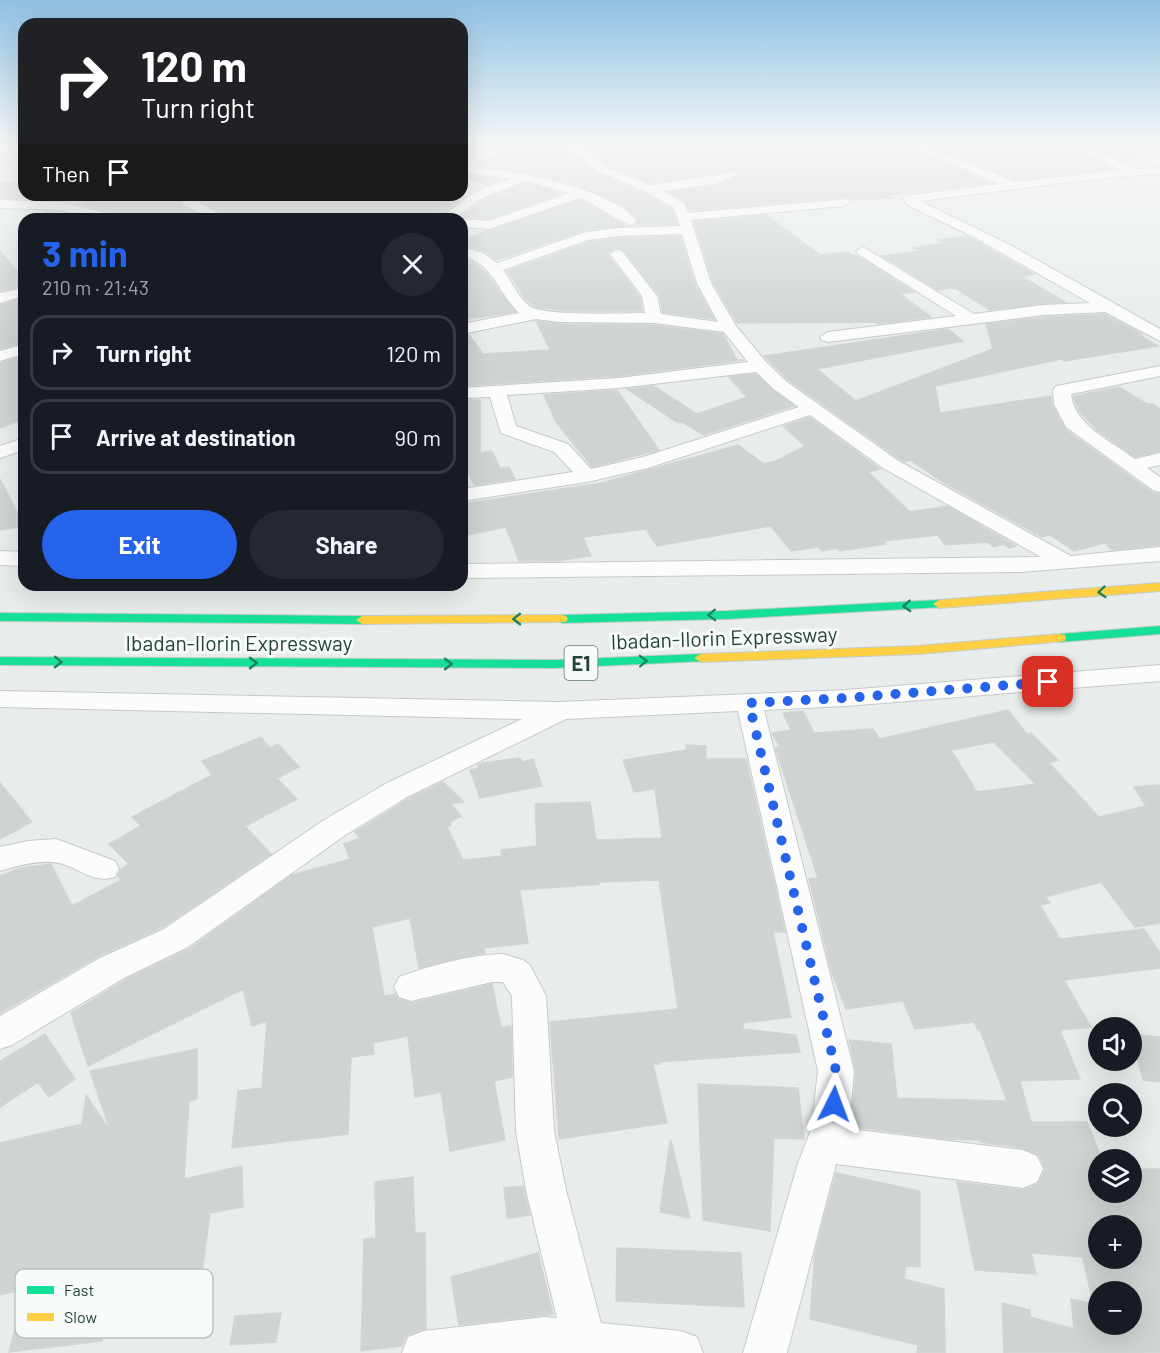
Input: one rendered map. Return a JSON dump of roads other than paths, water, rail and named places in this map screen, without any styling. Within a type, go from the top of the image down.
[{"type":"highway","name":"Ibadan-Ilorin Expressway","points":[[0,617],[421,620],[665,617],[933,605],[1160,587]]},
{"type":"highway","name":"Ibadan-Ilorin Expressway","points":[[0,661],[555,664],[918,650],[1160,630]]},
{"type":"street","points":[[61,206],[90,213]]},
{"type":"street","points":[[194,206],[209,213]]},
{"type":"street","points":[[468,223],[489,225],[546,206]]},
{"type":"street","points":[[610,206],[631,221]]},
{"type":"street","points":[[680,206],[704,283],[729,328],[760,366],[781,386],[890,464],[1067,563]]},
{"type":"street","points":[[495,268],[586,236],[814,206]]},
{"type":"street","points":[[922,206],[995,242],[1160,336]]},
{"type":"street","points":[[863,252],[971,319]]},
{"type":"street","points":[[468,253],[478,256],[495,268],[522,308],[535,314],[559,317],[654,318],[729,328]]},
{"type":"street","points":[[617,254],[628,272],[649,296],[654,318]]},
{"type":"street","points":[[2,296],[18,293]]},
{"type":"street","points":[[828,337],[1061,309],[1106,307]]},
{"type":"street","points":[[468,328],[535,314]]},
{"type":"street","points":[[0,356],[18,351]]},
{"type":"street","points":[[468,393],[619,383],[760,366]]},
{"type":"street","points":[[1160,371],[1062,390],[1063,404],[1073,423],[1160,486]]},
{"type":"street","points":[[497,391],[508,429],[561,448],[587,477]]},
{"type":"street","points":[[468,494],[587,477],[648,462],[812,409]]},
{"type":"street","points":[[0,452],[18,446]]},
{"type":"street","points":[[1132,465],[1160,459]]},
{"type":"street","points":[[468,571],[1067,563],[1160,554]]},
{"type":"street","points":[[0,558],[18,559]]},
{"type":"street","points":[[0,699],[560,711],[846,698],[1160,673]]},
{"type":"street","points":[[749,703],[836,1071],[834,1104],[827,1145],[817,1163],[765,1353]]},
{"type":"street","points":[[0,1034],[112,968],[176,939],[334,828],[397,790],[560,711]]},
{"type":"street","points":[[0,859],[28,852],[56,850],[104,869]]},
{"type":"street","points":[[411,987],[496,967],[510,970],[524,980],[529,996],[535,1131],[546,1190],[585,1344]]},
{"type":"street","points":[[827,1145],[1023,1169]]},
{"type":"street","points":[[424,1353],[545,1339],[681,1353]]},
{"type":"waterway","points":[[45,213],[46,206]]}]
